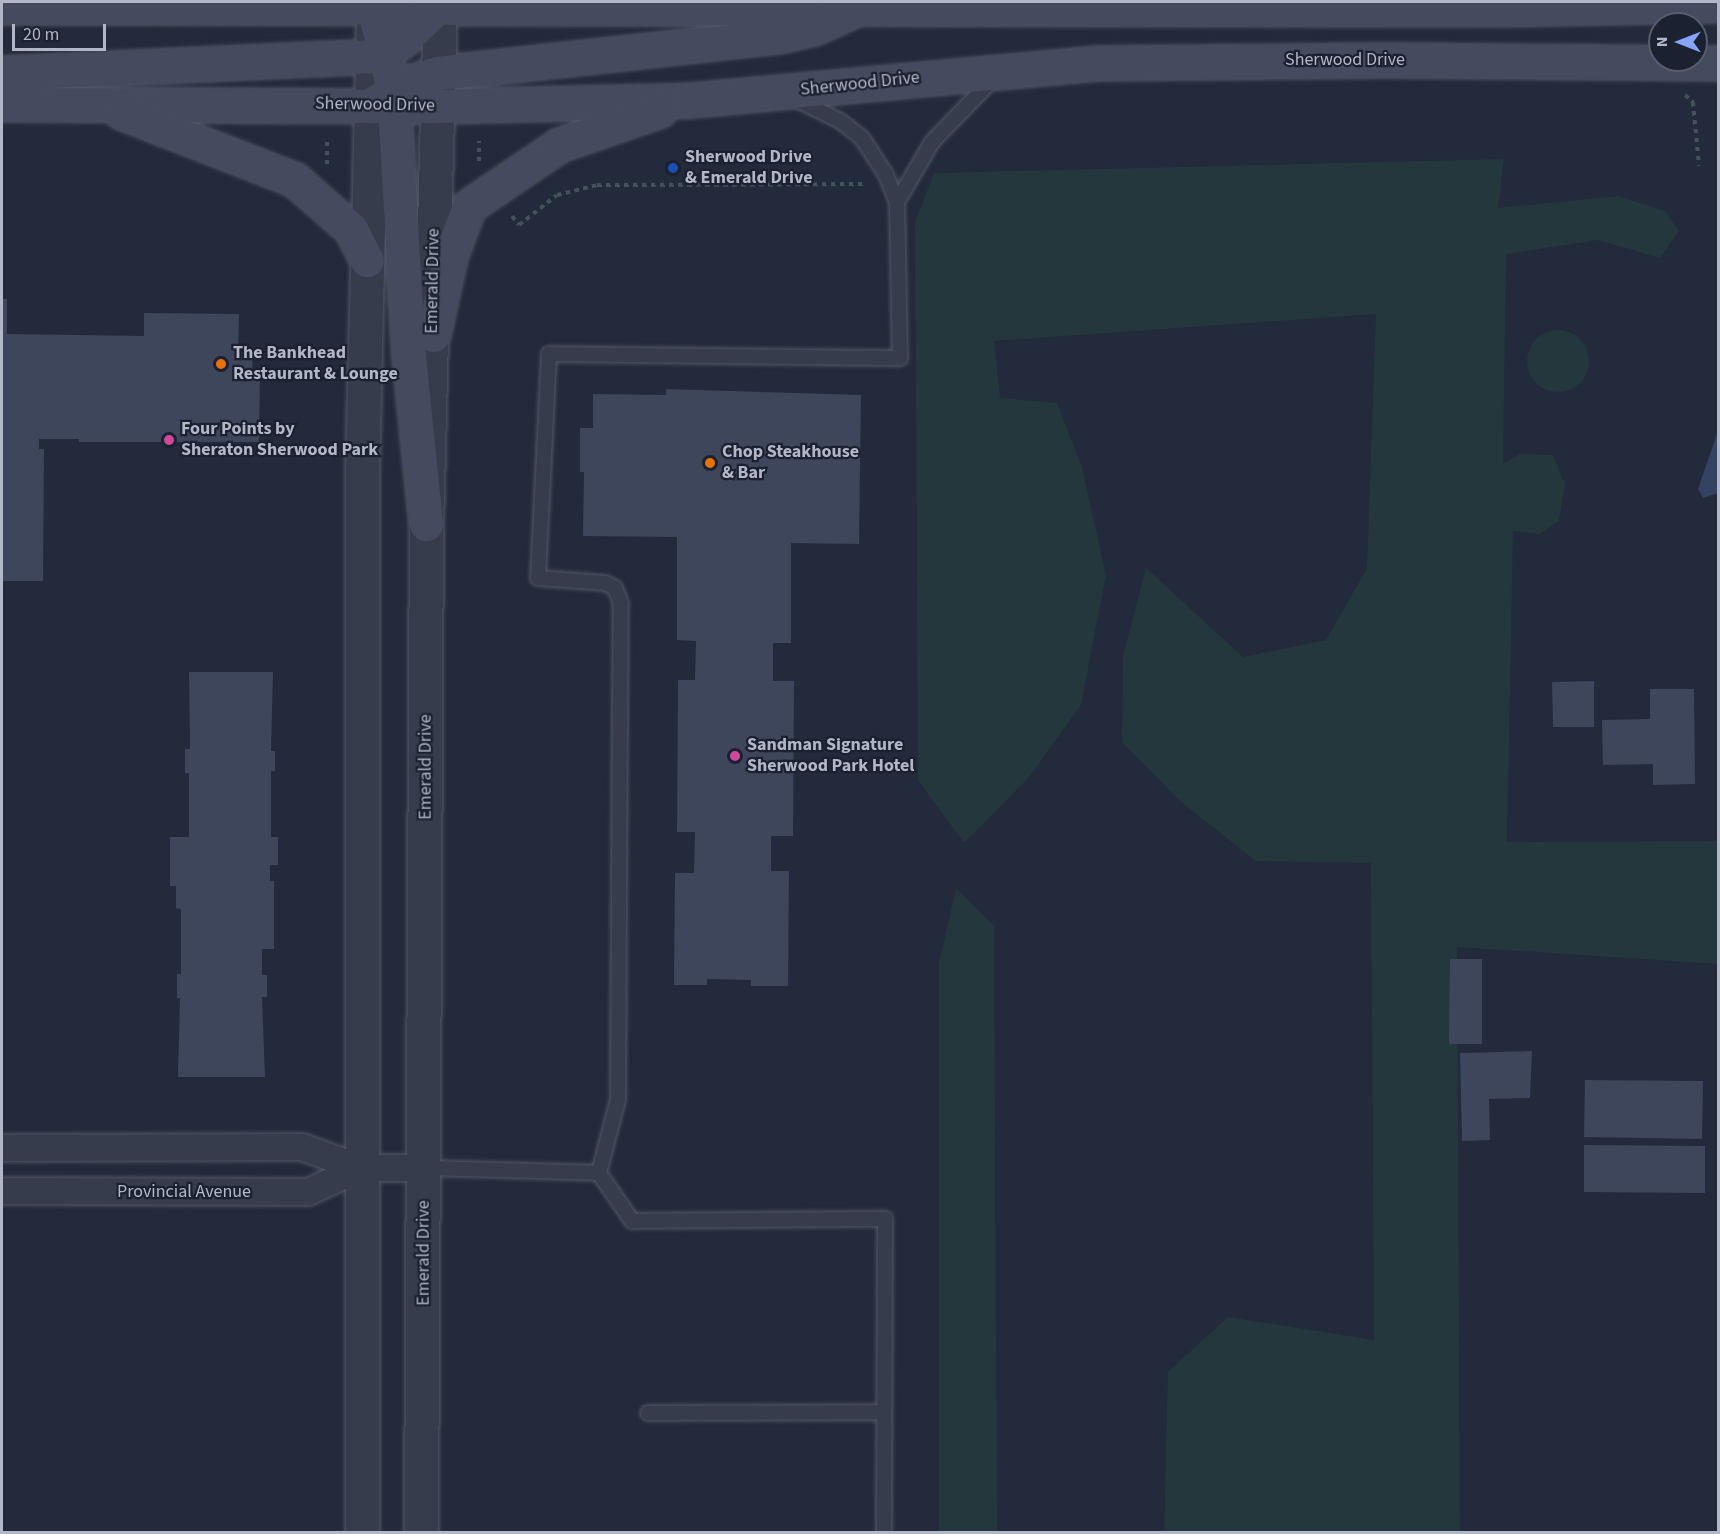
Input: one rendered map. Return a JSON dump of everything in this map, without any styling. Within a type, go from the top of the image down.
[{"type":"main road","points":[[1501,9],[1536,2]]},
{"type":"main road","points":[[2,7],[440,3],[742,4],[860,7],[1159,4],[1501,9],[1719,5]]},
{"type":"main road","points":[[2,73],[379,54],[425,22],[440,3]]},
{"type":"main road","points":[[373,4],[379,54]]},
{"type":"main road","points":[[426,524],[386,100],[438,73],[779,36],[814,28],[860,7]]},
{"type":"main road","name":"Sherwood Drive","points":[[2,104],[103,105],[386,100],[436,106],[691,100],[1003,69],[1096,63],[1280,60],[1719,63]]},
{"type":"main road","points":[[433,335],[450,257],[469,206],[559,145],[691,100]]},
{"type":"main road","points":[[103,105],[295,180],[351,230],[367,260]]},
{"type":"street","name":"Emerald Drive","points":[[421,1533],[425,1168],[426,524],[433,335],[436,106],[440,3]]},
{"type":"street","points":[[363,1533],[360,1168],[362,472],[371,168],[386,100],[379,54]]},
{"type":"street","name":"Provincial Avenue","points":[[2,1148],[302,1147],[360,1168],[425,1168]]},
{"type":"street","name":"Provincial Avenue","points":[[2,1191],[308,1192],[360,1168]]},
{"type":"lane","points":[[897,202],[932,142],[1003,69]]},
{"type":"lane","points":[[780,92],[840,121],[862,138],[878,158],[897,202],[900,358],[549,354],[538,579],[605,583],[615,588],[621,603],[618,1099],[599,1173],[632,1221],[885,1219],[884,1533]]},
{"type":"lane","points":[[425,1168],[599,1173]]},
{"type":"lane","points":[[648,1413],[884,1412]]},
{"type":"path","points":[[1683,93],[1693,102],[1700,166]]},
{"type":"path","points":[[327,141],[327,170]]},
{"type":"path","points":[[479,141],[479,165]]},
{"type":"path","points":[[508,210],[519,225],[557,195],[597,185],[873,184]]},
{"type":"green space","points":[[1504,159],[1498,208],[1618,196],[1665,211],[1679,231],[1660,258],[1598,240],[1506,254],[1503,464],[1520,454],[1553,455],[1565,484],[1559,521],[1540,534],[1513,531],[1507,842],[1718,841],[1718,964],[1457,947],[1460,1532],[1164,1532],[1168,1372],[1228,1317],[1374,1340],[1371,863],[1256,861],[1180,801],[1122,742],[1123,655],[1146,568],[1243,657],[1326,640],[1367,568],[1376,314],[994,341],[1000,398],[1057,403],[1082,467],[1106,575],[1081,705],[1030,776],[964,843],[918,780],[915,222],[934,173]]},
{"type":"green space","points":[[1558,330],[1575,335],[1580,339],[1584,344],[1589,361],[1584,378],[1580,383],[1575,387],[1558,392],[1541,387],[1536,383],[1532,378],[1527,361],[1532,344],[1536,339],[1541,335]]},
{"type":"green space","points":[[956,888],[994,926],[997,1532],[939,1532],[939,963]]},
{"type":"water","points":[[1718,431],[1718,493],[1703,498],[1698,489]]},
{"type":"building","name":"Four Points by Sheraton Sherwood Park","points":[[2,299],[7,299],[7,334],[144,336],[144,313],[239,314],[238,352],[253,352],[252,375],[260,376],[259,442],[79,442],[79,439],[39,439],[39,449],[44,449],[43,581],[2,581]]},
{"type":"building","name":"Sandman Signature Sherwood Park Hotel","points":[[666,389],[861,395],[859,544],[791,543],[791,643],[773,643],[773,681],[794,681],[793,836],[771,836],[771,871],[789,871],[788,986],[751,986],[751,980],[707,979],[707,985],[674,985],[675,873],[694,873],[695,832],[677,832],[678,680],[695,680],[696,641],[677,640],[677,537],[583,536],[584,472],[580,472],[580,428],[593,428],[593,394],[666,395]]},
{"type":"building","points":[[189,672],[273,672],[271,751],[275,751],[275,771],[271,771],[271,837],[278,837],[278,865],[270,865],[270,881],[274,881],[274,949],[262,949],[262,975],[267,975],[267,997],[262,997],[265,1077],[178,1077],[180,998],[177,998],[177,974],[181,974],[181,909],[176,908],[176,886],[170,886],[170,837],[189,837],[189,773],[185,773],[185,749],[190,749]]},
{"type":"building","points":[[1594,681],[1594,727],[1553,727],[1552,682]]},
{"type":"building","points":[[1650,689],[1694,689],[1695,784],[1653,785],[1653,764],[1603,765],[1602,720],[1650,719]]},
{"type":"building","points":[[1450,959],[1482,959],[1482,1044],[1449,1044]]},
{"type":"building","points":[[1532,1051],[1530,1098],[1489,1099],[1490,1140],[1462,1141],[1460,1053]]},
{"type":"building","points":[[1585,1080],[1703,1081],[1702,1139],[1584,1137]]},
{"type":"building","points":[[1584,1145],[1705,1146],[1705,1193],[1584,1192]]},
{"type":"place","name":"Sherwood Drive & Emerald Drive","points":[[673,168]]},
{"type":"place","name":"The Bankhead Restaurant & Lounge","points":[[221,364]]},
{"type":"place","name":"Four Points by Sheraton Sherwood Park","points":[[169,440]]},
{"type":"place","name":"Chop Steakhouse & Bar","points":[[710,463]]},
{"type":"place","name":"Sandman Signature Sherwood Park Hotel","points":[[735,756]]}]
